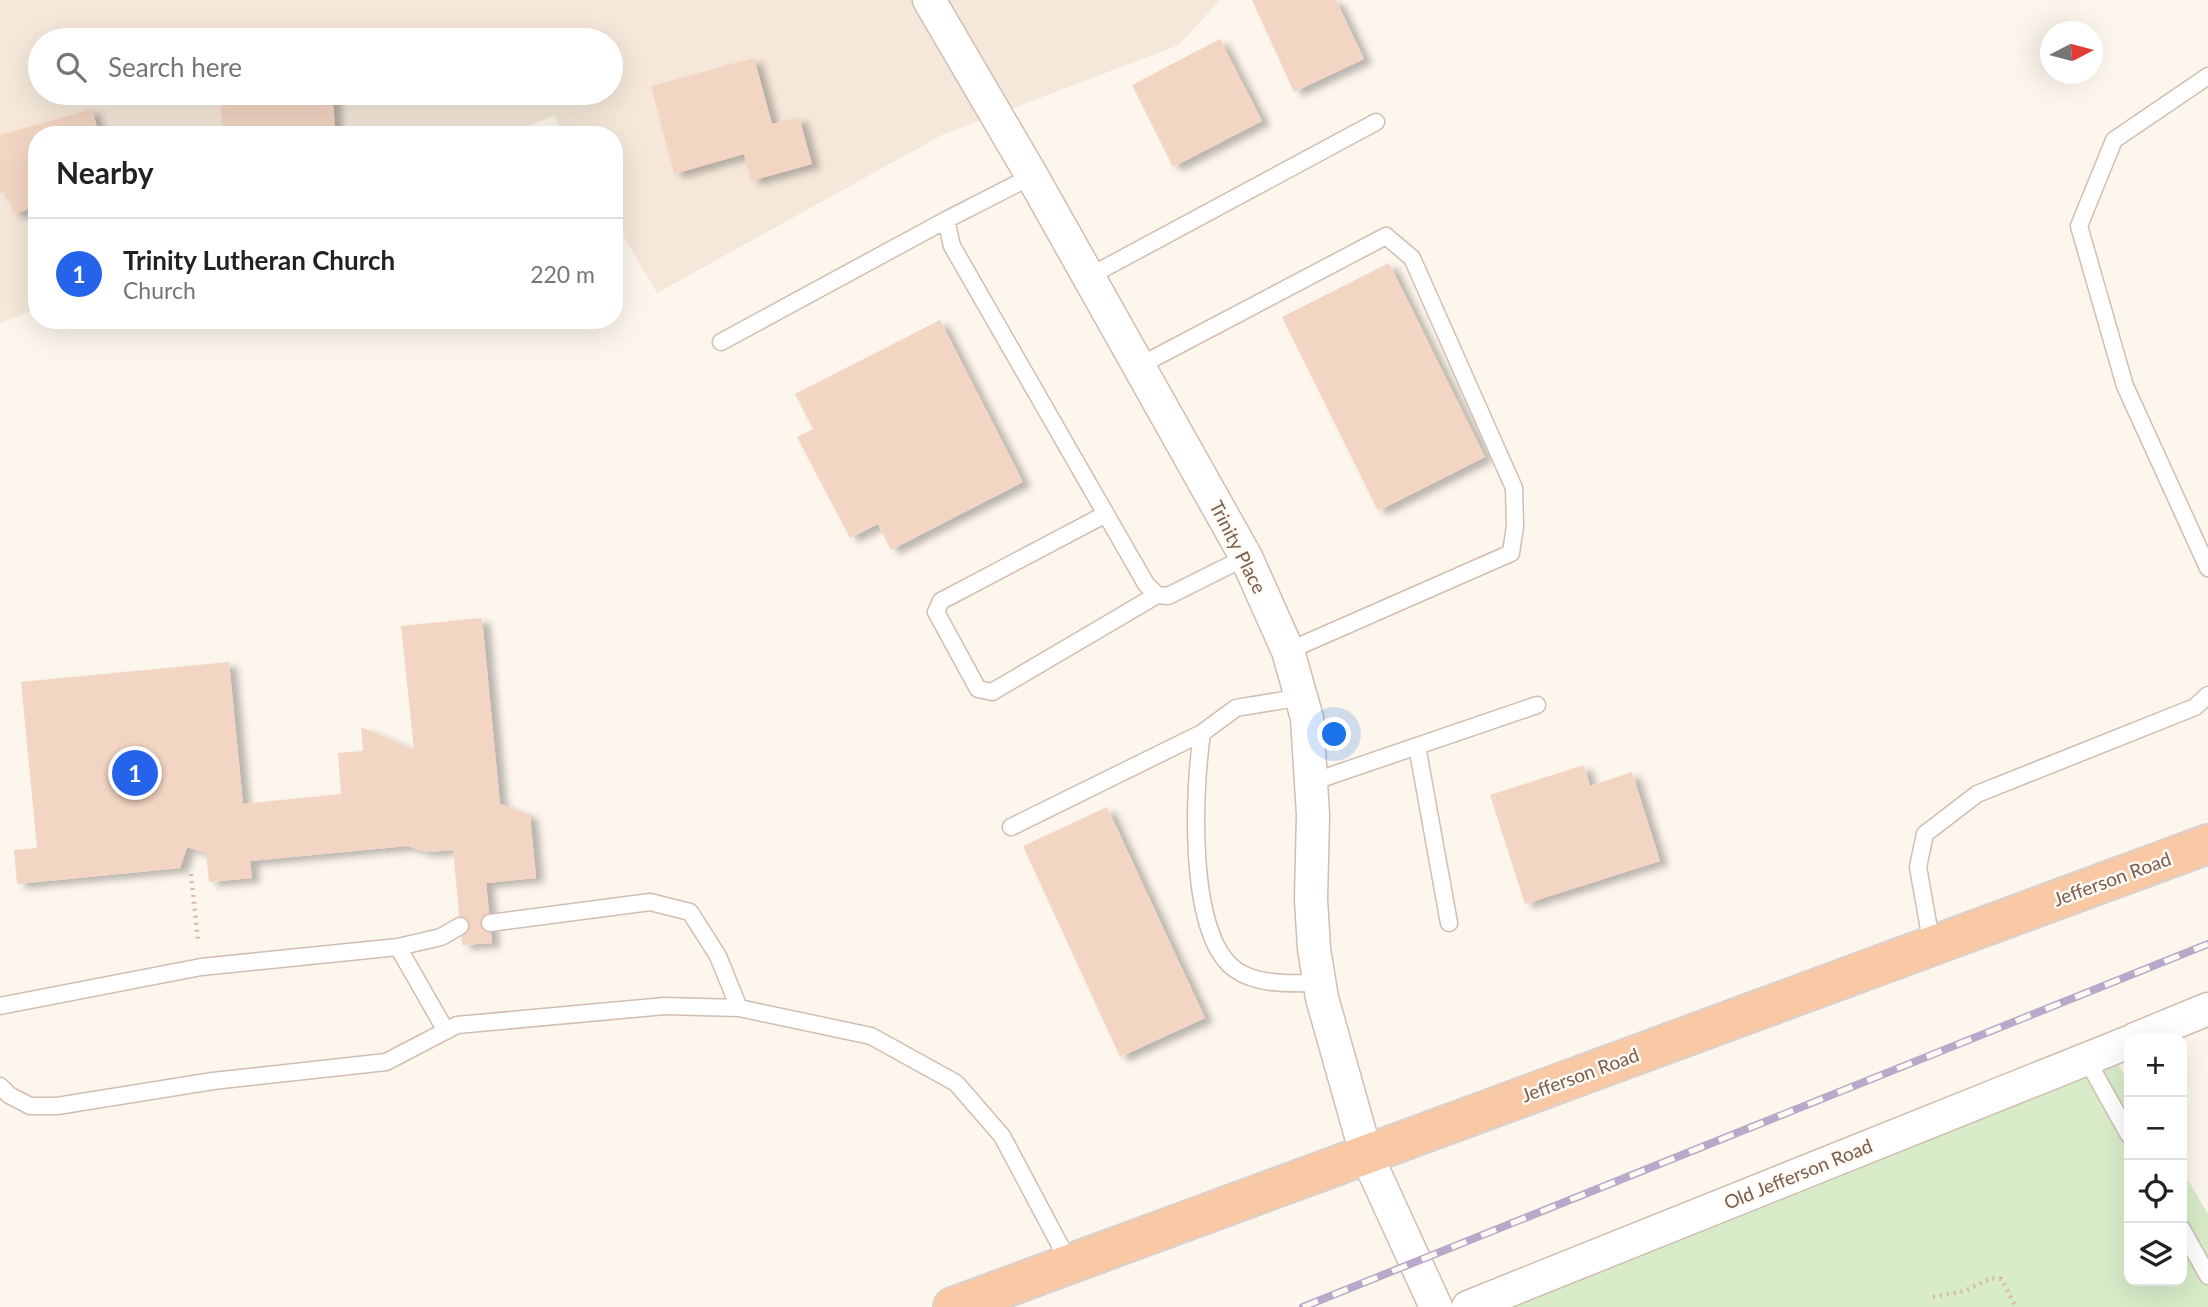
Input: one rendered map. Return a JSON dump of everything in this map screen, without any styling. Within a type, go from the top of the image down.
[{"type":"highway","name":"Jefferson Road","points":[[953,1307],[2208,844]]},
{"type":"street","name":"Trinity Place","points":[[929,0],[1032,176],[1245,557],[1288,652],[1302,697],[1312,782],[1311,899],[1320,982],[1366,1154],[1436,1307]]},
{"type":"street","points":[[2147,1034],[2208,1009]]},
{"type":"street","name":"Old Jefferson Road","points":[[1468,1307],[2124,1044]]},
{"type":"lane","points":[[2208,76],[2114,140],[2079,226],[2125,386],[2208,568]]},
{"type":"lane","points":[[1088,276],[1376,122]]},
{"type":"lane","points":[[722,342],[1032,176]]},
{"type":"lane","points":[[946,220],[952,246],[1146,584],[1157,596]]},
{"type":"lane","points":[[1139,366],[1386,236],[1412,258],[1514,488],[1515,526],[1511,553],[1288,652]]},
{"type":"lane","points":[[1106,514],[941,601],[936,612],[978,689],[992,692],[1157,596],[1168,596],[1245,557]]},
{"type":"lane","points":[[1932,946],[1918,867],[1925,834],[1977,794],[2195,707],[2208,695]]},
{"type":"lane","points":[[1011,827],[1202,733],[1236,708],[1302,697]]},
{"type":"lane","points":[[1312,782],[1537,705]]},
{"type":"lane","points":[[1202,733],[1196,771],[1199,871],[1204,915],[1216,947],[1236,970],[1274,983],[1320,982]]},
{"type":"lane","points":[[1417,746],[1449,923]]},
{"type":"lane","points":[[490,923],[650,902],[690,912],[718,956],[739,1008]]},
{"type":"lane","points":[[0,1006],[201,967],[398,947],[441,937],[460,926]]},
{"type":"lane","points":[[398,947],[446,1031]]},
{"type":"lane","points":[[0,1086],[9,1095],[30,1106],[57,1105],[213,1080],[386,1062],[457,1025],[665,1006],[739,1008],[871,1036],[956,1083],[1002,1136],[1070,1264]]},
{"type":"lane","points":[[2087,1060],[2124,1126]]},
{"type":"lane","points":[[2187,1238],[2208,1276]]},
{"type":"path","points":[[191,874],[200,952]]},
{"type":"path","points":[[1933,1297],[1965,1291],[1991,1278],[2001,1279],[2016,1307]]},
{"type":"shaded area","points":[[0,0],[1220,0],[1179,45],[942,135],[657,293],[623,235],[623,126],[560,126],[554,116],[528,126],[28,126],[28,312],[0,323]]},
{"type":"green space","points":[[2107,1046],[2124,1075],[2124,1286],[2187,1286],[2187,1178],[2208,1214],[2208,1307],[1435,1307],[2007,1075]]},
{"type":"building","points":[[1252,0],[1336,0],[1364,59],[1294,92]]},
{"type":"building","points":[[1220,39],[1262,121],[1173,167],[1132,85]]},
{"type":"building","points":[[754,58],[772,124],[799,117],[812,164],[751,181],[744,154],[674,174],[651,86]]},
{"type":"building","points":[[221,105],[334,105],[335,126],[222,126]]},
{"type":"building","points":[[92,109],[97,126],[32,126]]},
{"type":"building","points":[[28,127],[28,210],[13,214],[7,192],[0,194],[0,135]]},
{"type":"building","points":[[1389,263],[1485,457],[1378,511],[1282,317]]},
{"type":"building","points":[[940,320],[1023,482],[891,550],[878,524],[850,538],[797,437],[813,429],[795,394]]},
{"type":"building","points":[[482,618],[500,804],[530,815],[536,878],[486,883],[492,943],[462,945],[453,850],[427,852],[407,846],[250,861],[252,878],[209,882],[206,853],[187,847],[180,868],[17,884],[14,850],[37,848],[21,682],[229,662],[243,804],[341,794],[338,753],[363,751],[361,727],[414,750],[401,626]]},
{"type":"building","points":[[1584,765],[1590,786],[1632,772],[1660,861],[1525,904],[1490,795]]},
{"type":"building","points":[[1107,807],[1205,1018],[1120,1057],[1023,846]]},
{"type":"railway","points":[[1303,1307],[2208,944]]},
{"type":"place","name":"Trinity Lutheran Church","points":[[135,773]]}]
